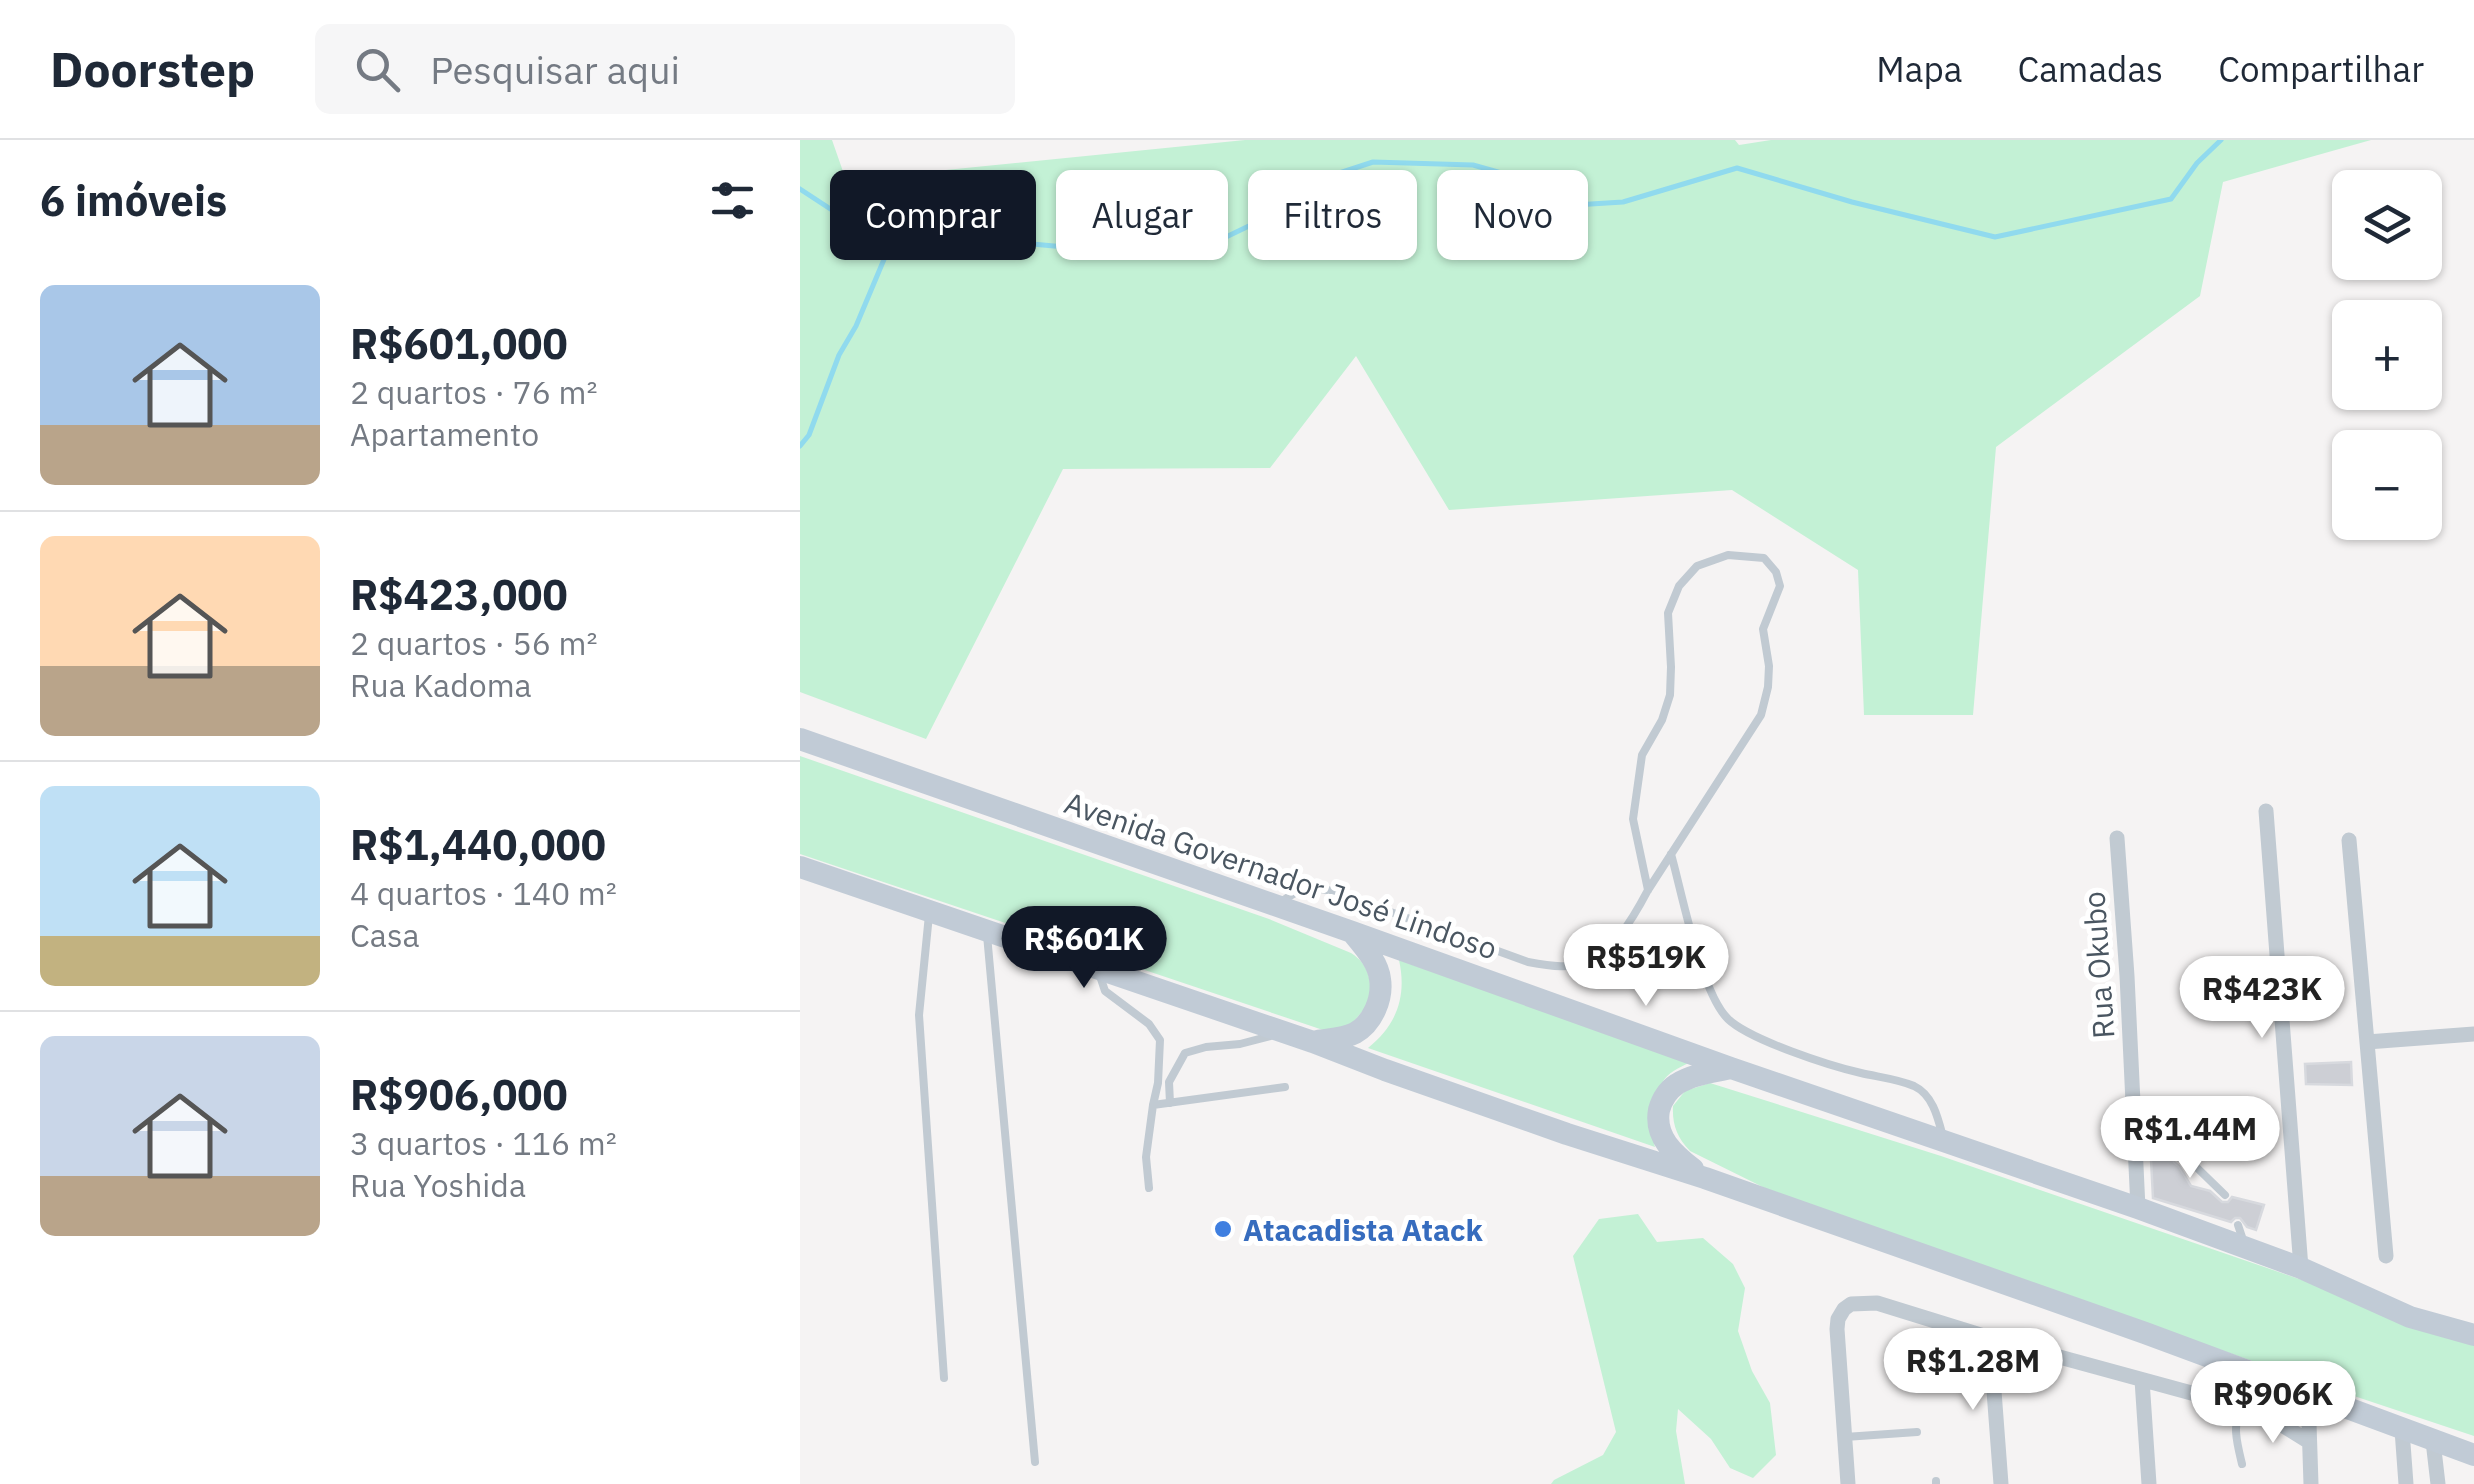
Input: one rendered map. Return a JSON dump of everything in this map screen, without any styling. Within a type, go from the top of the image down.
[{"type":"main road","name":"Avenida Governador José Lindoso","points":[[800,739],[1730,1068],[2138,1208],[2242,1236],[2410,1317],[2474,1336]]},
{"type":"main road","points":[[800,866],[1705,1178],[2145,1333],[2474,1455]]},
{"type":"main road","points":[[1313,1042],[1356,1032],[1372,1016],[1380,1000],[1380,976],[1352,932]]},
{"type":"main road","points":[[1705,1178],[1662,1138],[1658,1118],[1661,1101],[1673,1086],[1730,1068]]},
{"type":"street","points":[[2266,811],[2302,1268]]},
{"type":"street","name":"Rua Okubo","points":[[2117,838],[2144,1158],[2138,1208]]},
{"type":"street","points":[[2350,840],[2386,1256]]},
{"type":"street","points":[[2367,1042],[2474,1034]]},
{"type":"street","points":[[1848,1484],[1837,1329],[1838,1319],[1851,1304],[1877,1303],[1990,1338],[2241,1405],[2261,1412],[2308,1442]]},
{"type":"street","points":[[1990,1338],[2001,1484]]},
{"type":"street","points":[[2142,1380],[2149,1484]]},
{"type":"street","points":[[2261,1412],[2276,1382]]},
{"type":"street","points":[[2308,1393],[2311,1484]]},
{"type":"street","points":[[2402,1430],[2406,1484]]},
{"type":"street","points":[[2433,1441],[2438,1484]]},
{"type":"lane","points":[[1276,905],[1296,891],[1333,891],[1528,962],[1552,967],[1594,960],[1620,935],[1636,912],[1761,715],[1769,666],[1762,630],[1780,586],[1776,572],[1764,558],[1728,554],[1697,566],[1679,586],[1668,613],[1670,695],[1662,720],[1642,755],[1633,819],[1648,890]]},
{"type":"lane","points":[[1671,854],[1704,978],[1713,1000],[1728,1020],[1754,1036],[1839,1068],[1916,1086],[1938,1116],[1944,1141]]},
{"type":"lane","points":[[930,911],[919,1015],[944,1378]]},
{"type":"lane","points":[[986,930],[1036,1462]]},
{"type":"lane","points":[[1098,968],[1104,991],[1149,1024],[1160,1040],[1158,1083],[1146,1157],[1149,1188]]},
{"type":"lane","points":[[1170,1103],[1169,1082],[1184,1053],[1284,1032]]},
{"type":"lane","points":[[1153,1104],[1285,1087]]},
{"type":"lane","points":[[2180,1158],[2190,1160],[2225,1195]]},
{"type":"lane","points":[[2241,1405],[2235,1419],[2235,1434],[2242,1464]]},
{"type":"lane","points":[[1845,1437],[1918,1432]]},
{"type":"green space","points":[[800,140],[832,140],[842,170],[830,170],[830,260],[1036,260],[1036,170],[946,170],[1245,140],[1735,140],[1739,145],[1771,140],[2371,140],[2223,182],[2200,296],[1996,447],[1973,715],[1864,715],[1858,570],[1732,490],[1449,510],[1356,356],[1270,468],[1063,469],[926,739],[800,692]]},
{"type":"green space","points":[[800,756],[1269,919],[1351,953],[1365,968],[1372,1000],[1349,1027],[1323,1030],[800,854]]},
{"type":"green space","points":[[1399,960],[1689,1063],[1670,1073],[1662,1083],[1655,1115],[1655,1147],[1368,1048],[1386,1030],[1397,1009],[1402,986]]},
{"type":"green space","points":[[1710,1083],[1941,1156],[2474,1339],[2474,1436],[1783,1197],[1690,1151],[1682,1141],[1673,1106],[1685,1091]]},
{"type":"green space","points":[[1638,1214],[1657,1242],[1703,1238],[1733,1264],[1745,1288],[1738,1331],[1752,1371],[1770,1403],[1776,1455],[1753,1478],[1730,1468],[1711,1439],[1678,1409],[1676,1431],[1685,1484],[1551,1484],[1603,1455],[1616,1432],[1573,1256],[1599,1219]]},
{"type":"building","points":[[2351,1062],[2352,1085],[2306,1084],[2305,1064]]},
{"type":"building","points":[[2180,1120],[2180,1151],[2173,1155],[2174,1162],[2191,1186],[2210,1191],[2222,1202],[2232,1197],[2264,1205],[2256,1230],[2240,1218],[2231,1222],[2153,1198],[2149,1121]]},
{"type":"waterway","points":[[1036,244],[1113,248],[1175,239],[1224,238],[1255,223],[1318,180],[1373,162],[1473,165],[1552,187],[1575,205],[1623,202],[1737,168],[1852,202],[1995,237],[2171,199],[2197,163],[2221,140]]},
{"type":"waterway","points":[[800,189],[830,209]]},
{"type":"waterway","points":[[800,446],[809,435],[839,355],[856,326],[884,260]]},
{"type":"place","name":"Atacadista Atack","points":[[1223,1229]]}]
